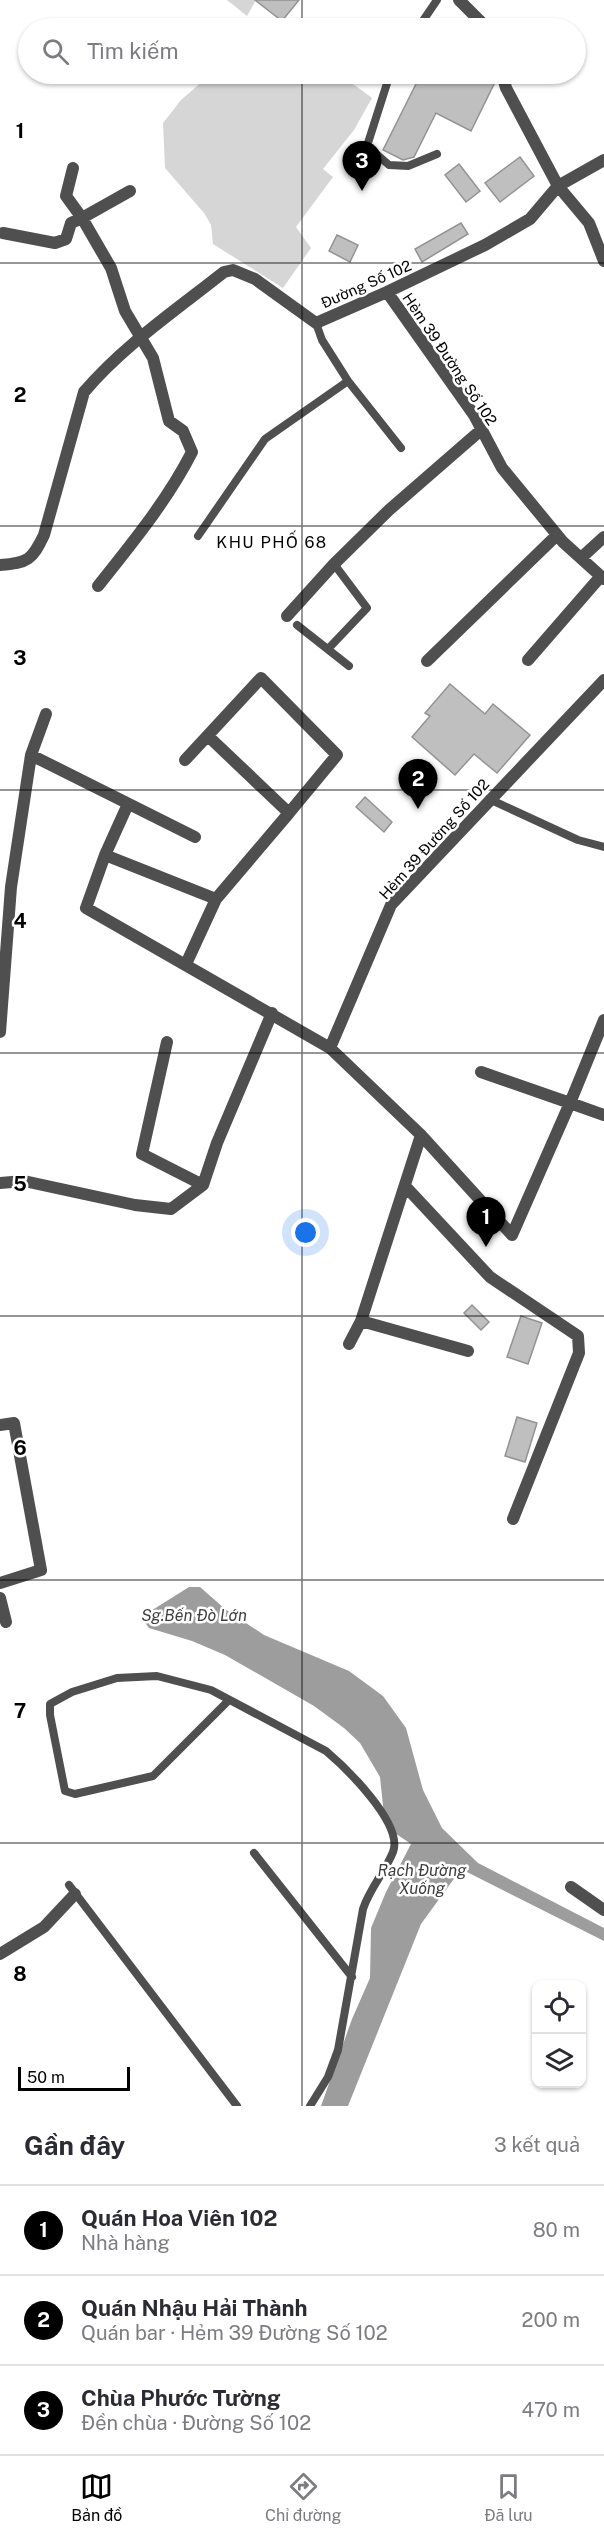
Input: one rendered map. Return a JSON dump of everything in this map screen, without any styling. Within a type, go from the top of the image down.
[{"type":"street","points":[[459,0],[477,18]]},
{"type":"street","points":[[505,84],[558,186],[589,224],[604,261]]},
{"type":"street","points":[[558,186],[604,160]]},
{"type":"street","points":[[73,168],[66,196],[111,268],[125,311],[153,358],[169,420],[183,431],[192,452],[151,519],[98,586]]},
{"type":"street","name":"Đường Số 102","points":[[0,564],[21,564],[35,555],[44,534],[84,392],[99,375],[141,338],[224,272],[233,270],[255,279],[316,323],[485,245],[530,219],[558,186]]},
{"type":"street","points":[[3,233],[55,243],[66,238],[72,224],[130,191]]},
{"type":"street","name":"Hẻm 39 Đường Số 102","points":[[387,292],[474,415],[502,468],[557,534],[602,578]]},
{"type":"street","points":[[287,616],[334,564],[388,510],[481,430]]},
{"type":"street","points":[[427,661],[557,534]]},
{"type":"street","points":[[581,558],[604,537]]},
{"type":"street","points":[[528,660],[602,578]]},
{"type":"street","points":[[185,760],[261,678],[337,755],[216,899],[186,964]]},
{"type":"street","name":"Hẻm 39 Đường Số 102","points":[[330,1048],[391,905],[604,680]]},
{"type":"street","points":[[0,1032],[5,886],[31,755],[46,714]]},
{"type":"street","points":[[208,736],[289,813]]},
{"type":"street","points":[[31,755],[195,837]]},
{"type":"street","points":[[128,804],[105,855],[86,908],[330,1048],[421,1135],[512,1235],[604,1020]]},
{"type":"street","points":[[105,855],[216,899]]},
{"type":"street","points":[[0,1183],[24,1181],[135,1205],[171,1209],[203,1185],[217,1143],[272,1013]]},
{"type":"street","points":[[167,1042],[142,1154],[203,1185]]},
{"type":"street","points":[[481,1072],[604,1115]]},
{"type":"street","points":[[349,1344],[361,1321],[421,1135]]},
{"type":"street","points":[[406,1187],[490,1277],[578,1336],[579,1353],[513,1520]]},
{"type":"street","points":[[361,1321],[468,1351]]},
{"type":"street","points":[[0,1425],[14,1423],[41,1570],[0,1583]]},
{"type":"street","points":[[0,1598],[6,1622]]},
{"type":"street","points":[[571,1887],[604,1910]]},
{"type":"street","points":[[0,1954],[44,1928],[72,1890]]},
{"type":"lane","points":[[425,18],[437,0]]},
{"type":"lane","points":[[387,84],[367,146],[389,165],[408,166],[437,154]]},
{"type":"lane","points":[[316,323],[322,340],[348,381],[401,448]]},
{"type":"lane","points":[[198,536],[265,439],[348,381]]},
{"type":"lane","points":[[328,649],[367,608],[334,564]]},
{"type":"lane","points":[[297,625],[349,666]]},
{"type":"lane","points":[[489,799],[578,840],[604,847]]},
{"type":"lane","points":[[229,1700],[153,1776],[75,1794],[65,1791],[50,1715],[50,1704],[72,1692],[117,1678],[157,1676],[211,1690],[326,1751],[342,1764],[380,1808],[394,1838],[394,1850],[369,1891],[363,1910],[338,2050],[328,2077],[310,2106]]},
{"type":"lane","points":[[254,1852],[352,1977]]},
{"type":"lane","points":[[72,1890],[237,2106]]},
{"type":"shaded area","points":[[227,0],[256,0],[247,16]]},
{"type":"shaded area","points":[[199,84],[352,84],[372,98],[354,130],[323,169],[333,177],[296,227],[311,248],[283,288],[213,244],[211,225],[204,213],[165,168],[163,123],[181,100]]},
{"type":"water","name":"Sg.Bến Đò Lớn","points":[[189,1587],[200,1587],[225,1609],[264,1635],[349,1671],[383,1696],[406,1728],[423,1790],[442,1828],[478,1863],[604,1928],[604,1941],[461,1869],[421,1924],[348,2106],[321,2106],[352,2019],[370,1978],[371,1928],[386,1892],[411,1844],[392,1831],[384,1815],[380,1777],[360,1743],[344,1728],[314,1706],[225,1655],[192,1641],[149,1628],[143,1620],[146,1614]]},
{"type":"building","points":[[255,0],[299,0],[284,18],[278,18]]},
{"type":"building","points":[[416,84],[494,84],[471,131],[436,113],[414,157],[403,160],[383,150]]},
{"type":"building","points":[[520,157],[534,176],[500,202],[485,183]]},
{"type":"building","points":[[459,164],[480,191],[466,202],[445,175]]},
{"type":"building","points":[[461,223],[468,234],[422,262],[415,249]]},
{"type":"building","points":[[337,235],[358,245],[350,262],[329,251]]},
{"type":"building","points":[[450,684],[485,714],[493,704],[530,735],[497,773],[474,754],[455,775],[412,737],[430,716],[425,713]]},
{"type":"building","points":[[365,797],[392,822],[384,832],[356,807]]},
{"type":"building","points":[[472,1305],[489,1322],[481,1330],[464,1313]]},
{"type":"building","points":[[521,1316],[542,1323],[528,1364],[507,1357]]},
{"type":"building","points":[[517,1417],[537,1423],[525,1462],[505,1456]]},
{"type":"place","name":"Chùa Phước Tường","points":[[362,191]]},
{"type":"place","name":"Quán Nhậu Hải Thành","points":[[418,809]]},
{"type":"place","name":"Quán Hoa Viên 102","points":[[486,1247]]},
{"type":"district","name":"KHU PHỐ 68","points":[[272,542]]},
{"type":"water label","name":"Rạch Đường Xuống","points":[[422,1879]]}]
